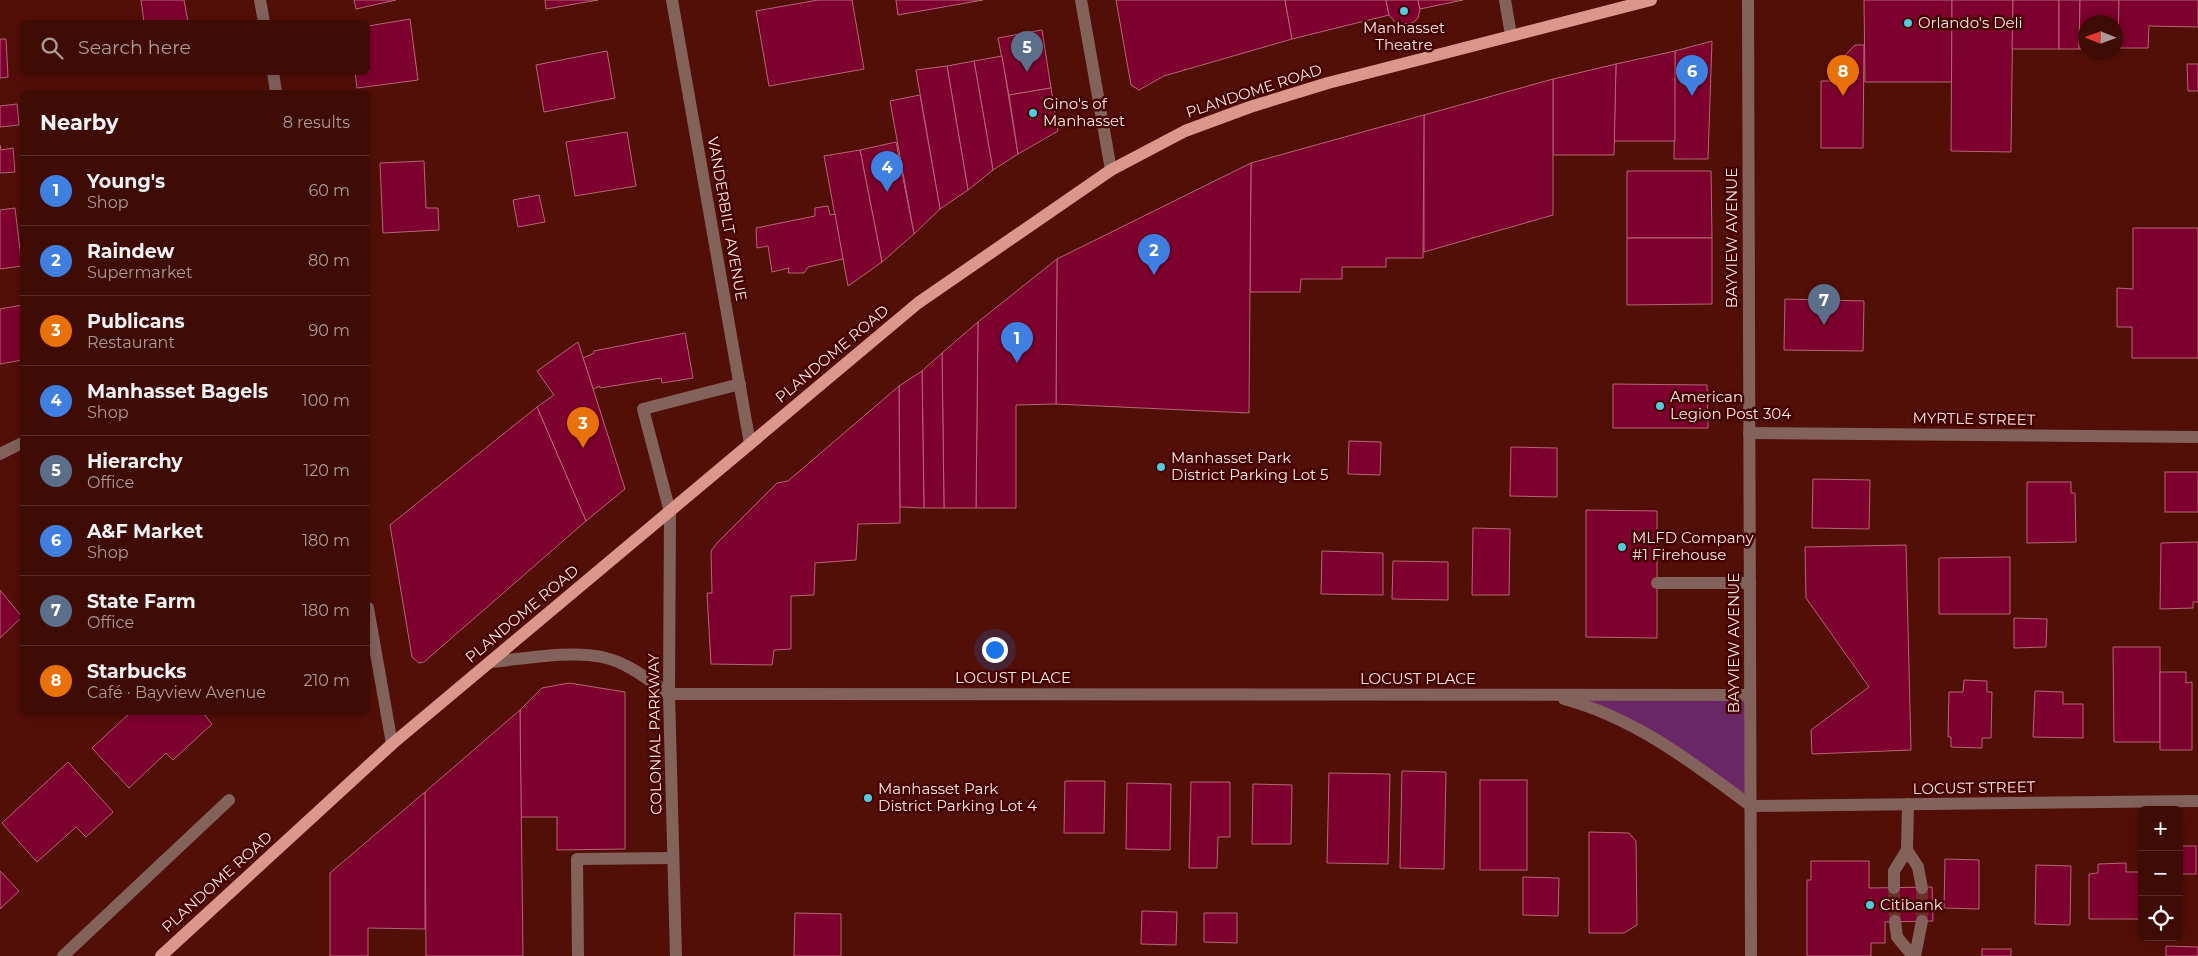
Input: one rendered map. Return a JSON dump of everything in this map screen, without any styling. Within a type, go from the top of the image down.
[{"type":"main road","name":"PLANDOME ROAD","points":[[161,956],[392,744],[918,303],[1111,170],[1185,131],[1250,107],[1328,83],[1652,0]]},
{"type":"street","points":[[260,0],[264,20]]},
{"type":"street","name":"VANDERBILT AVENUE","points":[[672,0],[750,444]]},
{"type":"street","points":[[1081,0],[1111,170]]},
{"type":"street","points":[[1505,0],[1511,35]]},
{"type":"street","name":"BAYVIEW AVENUE","points":[[1748,0],[1752,956]]},
{"type":"street","points":[[273,75],[276,90]]},
{"type":"street","name":"COLONIAL PARKWAY","points":[[676,956],[669,694],[670,512],[643,409],[740,384]]},
{"type":"street","name":"MYRTLE STREET","points":[[1750,433],[2198,437]]},
{"type":"street","points":[[0,454],[20,444]]},
{"type":"street","points":[[1657,583],[1750,583]]},
{"type":"street","points":[[370,619],[392,744]]},
{"type":"street","points":[[490,662],[567,655],[602,657],[638,672],[669,694]]},
{"type":"street","name":"LOCUST PLACE","points":[[669,694],[1750,695]]},
{"type":"street","name":"LOCUST PLACE","points":[[1546,695],[1583,705],[1644,732],[1674,750],[1751,806]]},
{"type":"street","points":[[63,956],[229,800]]},
{"type":"street","name":"LOCUST STREET","points":[[1751,806],[2198,801]]},
{"type":"street","points":[[1894,888],[1894,871],[1907,850],[1908,804]]},
{"type":"street","points":[[1907,850],[1918,866],[1922,888]]},
{"type":"street","points":[[578,956],[577,859],[673,858]]},
{"type":"street","points":[[1914,956],[1922,921]]},
{"type":"street","points":[[1895,922],[1897,937],[1914,956]]},
{"type":"shaded area","points":[[1565,694],[1750,695],[1751,806],[1674,750]]},
{"type":"building","points":[[141,0],[184,0],[188,20],[144,20]]},
{"type":"building","points":[[354,0],[396,0],[356,9]]},
{"type":"building","points":[[545,0],[598,0],[546,9]]},
{"type":"building","points":[[818,0],[852,0],[864,69],[769,86],[756,11]]},
{"type":"building","points":[[896,0],[983,0],[898,15]]},
{"type":"building","points":[[1116,0],[1285,0],[1292,39],[1164,76],[1139,90],[1131,85]]},
{"type":"building","points":[[1285,0],[1386,0],[1389,15],[1292,39]]},
{"type":"building","name":"Manhasset Theatre","points":[[1386,0],[1418,0],[1420,9],[1418,18],[1414,22],[1401,25],[1396,23],[1389,15]]},
{"type":"building","points":[[1418,0],[1463,0],[1420,9]]},
{"type":"building","name":"Orlando's Deli","points":[[1864,0],[1952,0],[1952,82],[1865,82]]},
{"type":"building","points":[[1952,0],[2013,0],[2011,152],[1951,151]]},
{"type":"building","points":[[2013,0],[2059,0],[2059,49],[2012,49]]},
{"type":"building","points":[[2059,0],[2080,0],[2078,49],[2059,49]]},
{"type":"building","points":[[2080,0],[2119,0],[2119,15],[2080,15]]},
{"type":"building","points":[[2119,0],[2198,0],[2198,27],[2149,26],[2148,48],[2123,48],[2123,15],[2119,15]]},
{"type":"building","points":[[410,19],[418,80],[357,88],[355,75],[370,75],[370,26]]},
{"type":"building","points":[[1042,30],[1051,88],[1009,95],[998,38]]},
{"type":"building","points":[[0,39],[6,39],[8,77],[0,78]]},
{"type":"building","points":[[1712,41],[1708,159],[1674,159],[1675,51]]},
{"type":"building","points":[[1855,45],[1864,45],[1863,148],[1821,148],[1821,81],[1831,81],[1831,70]]},
{"type":"building","points":[[607,51],[615,98],[544,112],[536,65]]},
{"type":"building","points":[[1675,51],[1675,141],[1614,141],[1616,64]]},
{"type":"building","points":[[1002,56],[1018,154],[993,170],[974,61]]},
{"type":"building","points":[[974,61],[993,170],[968,190],[947,66]]},
{"type":"building","points":[[1616,64],[1614,155],[1553,155],[1553,79]]},
{"type":"building","points":[[2187,64],[2198,64],[2198,91],[2188,91]]},
{"type":"building","points":[[947,66],[968,190],[940,209],[916,70]]},
{"type":"building","points":[[1553,79],[1553,215],[1424,252],[1424,115]]},
{"type":"building","name":"Gino's of Manhasset","points":[[1051,88],[1058,131],[1018,154],[1009,95]]},
{"type":"building","points":[[920,95],[940,209],[914,234],[890,101]]},
{"type":"building","points":[[17,104],[19,125],[0,127],[0,106]]},
{"type":"building","points":[[1424,115],[1423,258],[1386,258],[1386,267],[1342,267],[1342,279],[1301,279],[1300,292],[1250,292],[1251,163]]},
{"type":"building","points":[[627,132],[636,186],[575,196],[566,142]]},
{"type":"building","points":[[896,142],[914,234],[882,262],[860,150]]},
{"type":"building","points":[[0,145],[1,150],[13,148],[15,172],[0,173]]},
{"type":"building","points":[[860,150],[882,262],[848,286],[824,156]]},
{"type":"building","points":[[424,161],[426,208],[438,208],[439,230],[383,233],[380,163]]},
{"type":"building","points":[[1251,163],[1249,413],[1056,404],[1057,259]]},
{"type":"building","points":[[1627,171],[1711,171],[1712,238],[1627,238]]},
{"type":"building","points":[[539,195],[545,222],[518,227],[513,200]]},
{"type":"building","points":[[828,206],[830,215],[835,214],[843,259],[808,267],[804,273],[788,273],[789,268],[772,272],[768,246],[757,248],[756,228],[815,216],[815,208]]},
{"type":"building","points":[[15,208],[20,266],[0,269],[0,210]]},
{"type":"building","points":[[2133,228],[2198,228],[2198,358],[2132,358],[2132,327],[2117,327],[2117,288],[2133,289]]},
{"type":"building","points":[[1627,238],[1712,238],[1712,304],[1627,305]]},
{"type":"building","points":[[1057,259],[1056,404],[1016,405],[1016,508],[976,508],[978,322]]},
{"type":"building","points":[[1785,299],[1864,301],[1863,351],[1784,350]]},
{"type":"building","points":[[20,305],[20,360],[0,364],[0,309]]},
{"type":"building","points":[[978,322],[976,508],[944,508],[942,353]]},
{"type":"building","points":[[685,333],[693,378],[662,383],[661,378],[600,388],[600,386],[593,389],[583,358],[594,353],[594,351]]},
{"type":"building","points":[[578,342],[625,489],[586,521],[537,407],[554,395],[537,371]]},
{"type":"building","points":[[942,353],[944,508],[924,508],[922,371]]},
{"type":"building","points":[[922,371],[924,508],[900,507],[899,386]]},
{"type":"building","name":"American Legion Post 304","points":[[1613,384],[1707,385],[1708,428],[1613,428]]},
{"type":"building","points":[[899,386],[900,523],[858,524],[856,560],[815,563],[814,595],[791,596],[791,649],[774,650],[772,665],[711,664],[707,593],[712,593],[711,551],[777,483],[788,481]]},
{"type":"building","points":[[537,407],[586,521],[424,662],[419,663],[412,657],[390,525]]},
{"type":"building","points":[[1349,441],[1381,442],[1380,475],[1348,474]]},
{"type":"building","points":[[1511,447],[1557,448],[1557,497],[1510,496]]},
{"type":"building","points":[[2165,472],[2198,472],[2198,512],[2165,512]]},
{"type":"building","points":[[1813,479],[1870,480],[1869,529],[1812,528]]},
{"type":"building","points":[[2027,482],[2071,482],[2071,493],[2075,493],[2076,542],[2027,543]]},
{"type":"building","name":"MLFD Company #1 Firehouse","points":[[1586,510],[1657,511],[1657,638],[1586,637]]},
{"type":"building","points":[[1473,528],[1510,529],[1509,595],[1472,595]]},
{"type":"building","points":[[2198,542],[2198,602],[2193,602],[2193,608],[2160,609],[2161,543]]},
{"type":"building","points":[[1906,545],[1911,750],[1812,754],[1811,730],[1869,687],[1806,598],[1805,547]]},
{"type":"building","points":[[1322,551],[1383,553],[1383,595],[1321,594]]},
{"type":"building","points":[[2010,557],[2010,614],[1939,614],[1939,558]]},
{"type":"building","points":[[1393,561],[1448,562],[1448,600],[1392,599]]},
{"type":"building","points":[[0,590],[20,615],[20,619],[0,638]]},
{"type":"building","points":[[2014,618],[2047,619],[2046,647],[2014,648]]},
{"type":"building","points":[[2113,647],[2160,647],[2160,742],[2114,742]]},
{"type":"building","points":[[2160,672],[2186,672],[2186,683],[2192,682],[2192,750],[2160,750]]},
{"type":"building","points":[[1964,680],[1987,681],[1987,692],[1992,692],[1991,738],[1982,738],[1982,748],[1951,747],[1951,737],[1948,737],[1949,692],[1963,692]]},
{"type":"building","points":[[569,683],[625,692],[625,849],[557,850],[557,817],[521,817],[520,710],[542,688]]},
{"type":"building","points":[[2035,691],[2063,692],[2063,704],[2083,704],[2083,738],[2033,737]]},
{"type":"building","points":[[520,710],[523,956],[426,956],[425,792]]},
{"type":"building","points":[[128,715],[204,715],[212,724],[173,760],[166,753],[129,788],[92,748]]},
{"type":"building","points":[[68,762],[113,812],[86,837],[76,827],[37,862],[2,823]]},
{"type":"building","points":[[1402,771],[1446,772],[1444,869],[1400,868]]},
{"type":"building","points":[[1329,773],[1390,774],[1388,864],[1327,863]]},
{"type":"building","points":[[1480,780],[1527,780],[1527,870],[1480,870]]},
{"type":"building","points":[[1065,781],[1105,781],[1104,833],[1064,833]]},
{"type":"building","points":[[1191,782],[1230,782],[1230,837],[1218,837],[1217,868],[1189,868]]},
{"type":"building","points":[[1127,783],[1171,784],[1170,850],[1126,849]]},
{"type":"building","points":[[1253,784],[1292,785],[1291,844],[1252,844]]},
{"type":"building","points":[[425,792],[425,929],[368,928],[368,956],[330,956],[330,873]]},
{"type":"building","points":[[1589,832],[1629,833],[1636,841],[1637,925],[1624,933],[1589,933]]},
{"type":"building","points":[[2183,846],[2196,846],[2196,874],[2183,874]]},
{"type":"building","points":[[1945,859],[1979,860],[1979,909],[1944,908]]},
{"type":"building","name":"Citibank","points":[[1811,861],[1869,861],[1869,888],[1932,887],[1933,921],[1885,922],[1885,943],[1871,943],[1871,956],[1807,956],[1807,880],[1811,880]]},
{"type":"building","points":[[2126,863],[2126,872],[2138,872],[2138,919],[2089,919],[2089,874],[2098,873],[2098,864]]},
{"type":"building","points":[[2036,865],[2071,866],[2070,925],[2035,924]]},
{"type":"building","points":[[0,871],[19,891],[0,909]]},
{"type":"building","points":[[1523,877],[1559,878],[1558,916],[1523,915]]},
{"type":"building","points":[[1142,911],[1177,912],[1176,945],[1141,944]]},
{"type":"building","points":[[795,913],[841,914],[841,956],[794,956]]},
{"type":"building","points":[[1204,913],[1237,913],[1237,943],[1204,942]]},
{"type":"building","points":[[2166,946],[2198,947],[2198,956],[2166,956]]},
{"type":"building","points":[[1982,949],[2011,949],[2011,956],[1982,956]]},
{"type":"tunnel","points":[[1894,888],[1895,921]]},
{"type":"tunnel","points":[[1922,888],[1922,921]]},
{"type":"place","name":"Manhasset Theatre","points":[[1404,11]]},
{"type":"place","name":"Orlando's Deli","points":[[1908,23]]},
{"type":"place","name":"Hierarchy","points":[[1027,72]]},
{"type":"place","name":"A&F Market","points":[[1692,96]]},
{"type":"place","name":"Starbucks","points":[[1843,96]]},
{"type":"place","name":"Gino's of Manhasset","points":[[1033,113]]},
{"type":"place","name":"Manhasset Bagels","points":[[887,192]]},
{"type":"place","name":"Raindew","points":[[1154,275]]},
{"type":"place","name":"State Farm","points":[[1824,325]]},
{"type":"place","name":"Young's","points":[[1017,363]]},
{"type":"place","name":"American Legion Post 304","points":[[1660,406]]},
{"type":"place","name":"Publicans","points":[[583,448]]},
{"type":"place","name":"Manhasset Park District Parking Lot 5","points":[[1161,467]]},
{"type":"place","name":"MLFD Company #1 Firehouse","points":[[1622,547]]},
{"type":"place","name":"Manhasset Park District Parking Lot 4","points":[[868,798]]},
{"type":"place","name":"Citibank","points":[[1870,905]]}]
